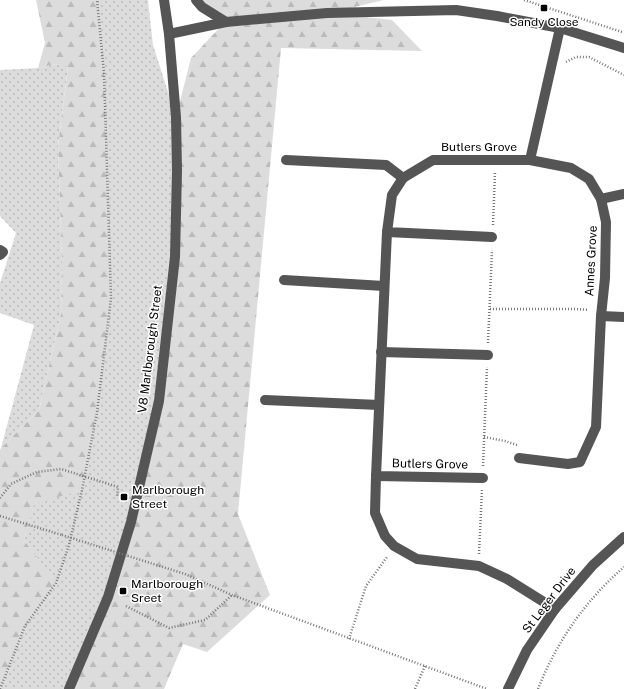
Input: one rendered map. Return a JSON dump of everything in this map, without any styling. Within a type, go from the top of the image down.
[{"type":"street","points":[[158,0],[166,17]]},
{"type":"street","name":"V8 Marlborough Street","points":[[69,689],[108,597],[131,522],[159,401],[175,257],[177,171],[176,116],[169,34],[164,0]]},
{"type":"street","points":[[196,0],[202,7],[226,22]]},
{"type":"street","points":[[169,34],[226,22],[424,5],[497,16],[560,28],[624,48]]},
{"type":"street","name":"Butlers Grove","points":[[555,609],[508,579],[479,566],[417,559],[394,546],[385,536],[375,513],[384,286],[387,232],[392,195],[403,178],[433,160],[530,160],[560,28]]},
{"type":"street","points":[[286,160],[386,166],[403,178]]},
{"type":"street","name":"Annes Grove","points":[[519,458],[568,464],[580,462],[596,427],[601,313],[605,278],[606,222],[601,199],[589,179],[572,168],[530,160]]},
{"type":"street","points":[[601,199],[624,194]]},
{"type":"street","points":[[387,232],[492,237]]},
{"type":"street","points":[[284,280],[384,286]]},
{"type":"street","points":[[601,313],[624,317]]},
{"type":"street","points":[[381,352],[488,355]]},
{"type":"street","points":[[265,400],[379,405]]},
{"type":"street","name":"Butlers Grove","points":[[376,476],[483,478]]},
{"type":"street","name":"St Leger Drive","points":[[508,689],[527,650],[555,609],[593,564],[624,538]]},
{"type":"path","points":[[0,688],[25,626],[56,583],[69,545],[82,490],[97,412],[110,298],[104,73],[97,0]]},
{"type":"path","points":[[524,0],[624,33]]},
{"type":"path","points":[[550,71],[576,57],[589,58],[624,75]]},
{"type":"path","points":[[490,309],[576,309],[601,313]]},
{"type":"path","points":[[0,498],[11,484],[37,472],[61,469],[118,487],[117,497]]},
{"type":"path","points":[[0,516],[185,574],[232,595],[487,689]]},
{"type":"path","points":[[349,639],[366,586],[394,546]]},
{"type":"path","points":[[538,689],[548,666],[576,618],[598,592],[624,567]]},
{"type":"path","points":[[126,606],[169,628],[205,620],[232,595]]},
{"type":"path","points":[[415,689],[425,666]]},
{"type":"green space","points":[[36,0],[97,0],[104,73],[111,298],[97,412],[82,490],[34,504],[24,540],[56,583],[25,626],[0,689],[0,450],[39,410],[61,314],[62,263],[58,146],[68,67],[55,64],[38,68],[45,43]]},
{"type":"green space","points":[[97,0],[148,0],[153,45],[176,117],[175,257],[159,401],[131,522],[69,689],[0,689],[25,626],[55,583],[24,540],[34,503],[82,490],[97,412],[111,298],[104,73]]},
{"type":"green space","points":[[196,0],[384,0],[329,13],[392,20],[422,51],[281,48],[238,514],[270,595],[207,652],[183,644],[164,689],[69,689],[108,597],[159,401],[175,257],[176,117],[191,58],[225,22]]},
{"type":"green space","points":[[55,64],[68,66],[58,146],[62,263],[61,314],[39,410],[1,448],[34,325],[0,313],[0,283],[16,233],[0,216],[0,70],[38,68]]},
{"type":"place","name":"Sandy Close","points":[[544,8]]},
{"type":"place","name":"Marlborough Street","points":[[124,497]]},
{"type":"place","name":"Marlborough Sreet","points":[[123,591]]}]
